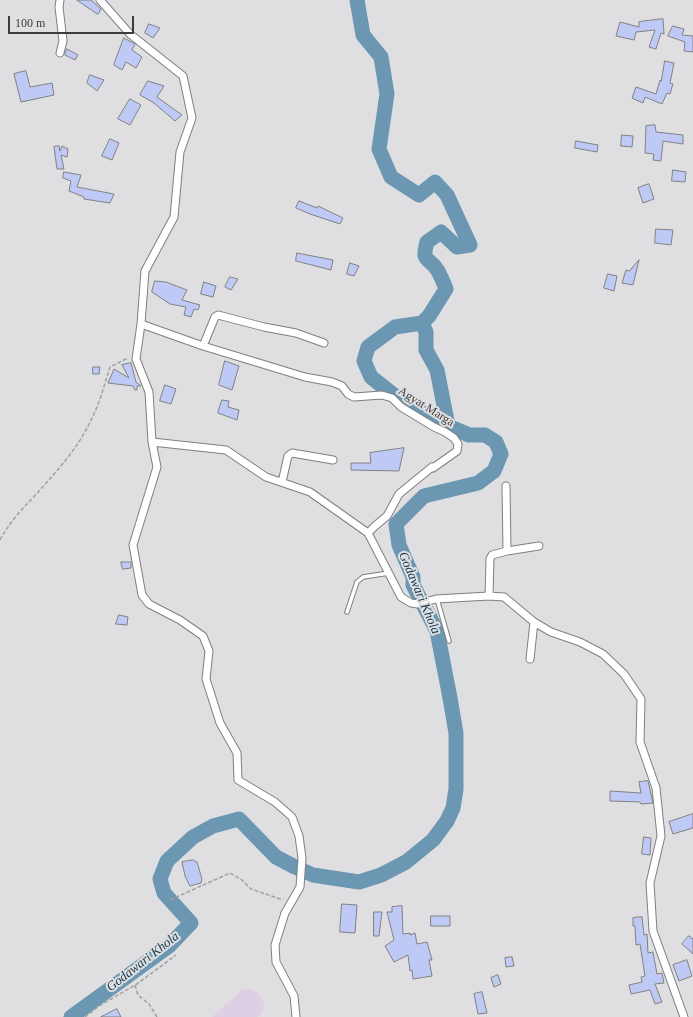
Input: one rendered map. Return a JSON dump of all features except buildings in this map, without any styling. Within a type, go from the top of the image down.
[{"type":"street","points":[[60,0],[59,7],[63,41],[60,53]]},
{"type":"street","points":[[100,0],[130,34],[183,76],[192,118],[180,152],[174,217],[145,271],[142,324],[136,358],[149,392],[152,442],[157,467],[134,544],[142,595],[149,604],[180,620],[203,636],[209,651],[206,679],[220,723],[237,753],[238,780],[276,802],[292,818],[299,836],[302,858],[300,887],[285,913],[275,945],[276,962],[294,996],[296,1017]]},
{"type":"street","points":[[203,346],[215,317],[218,315],[264,327],[296,332],[324,343]]},
{"type":"street","name":"Agyat Marga","points":[[142,324],[203,346],[305,377],[332,382],[342,386],[348,394],[354,397],[382,395],[392,398],[401,407],[454,438],[458,444],[456,451],[433,468],[432,467],[399,494],[388,516],[368,533]]},
{"type":"street","points":[[152,442],[226,450],[266,477],[310,492],[368,533],[401,597],[411,603],[418,604],[437,599],[489,596],[504,597],[534,622],[551,632],[580,642],[603,654],[624,674],[641,699],[640,742],[656,788],[662,836],[650,883],[653,931],[684,1017]]},
{"type":"street","points":[[282,482],[288,456],[292,453],[333,460]]},
{"type":"street","points":[[506,486],[507,551]]},
{"type":"street","points":[[489,596],[490,559],[492,555],[539,546]]},
{"type":"street","points":[[530,659],[534,622]]},
{"type":"lane","points":[[347,612],[357,582],[363,577],[389,573]]},
{"type":"lane","points":[[437,599],[450,641]]},
{"type":"path","points":[[0,540],[17,514],[67,459],[89,426],[96,410],[110,367],[124,359],[133,357]]},
{"type":"path","points":[[170,900],[230,873],[242,880],[251,889],[282,900]]},
{"type":"path","points":[[85,1017],[99,1006],[135,985],[176,955]]},
{"type":"path","points":[[135,985],[138,995],[149,1004],[157,1017]]},
{"type":"shaded area","points":[[243,989],[251,989],[258,993],[264,1003],[263,1011],[257,1017],[212,1017]]},
{"type":"waterway","name":"Godawari Khola","points":[[71,1017],[169,946],[191,923],[164,893],[160,879],[167,861],[193,837],[213,826],[239,819],[276,857],[295,867],[313,875],[359,882],[381,875],[406,862],[433,840],[447,821],[453,808],[456,789],[456,733],[437,631],[413,585],[413,577],[399,545],[396,524],[424,496],[478,483],[494,471],[501,454],[496,442],[485,435],[469,435],[448,426],[400,400],[371,377],[364,361],[368,347],[395,327],[422,323],[429,316],[446,289],[435,266],[425,257],[427,242],[441,232],[457,247],[470,245],[447,195],[435,182],[419,195],[391,177],[379,149],[387,94],[381,57],[363,35],[357,0]]},
{"type":"waterway","points":[[422,323],[426,332],[426,350],[437,370],[448,426]]}]
